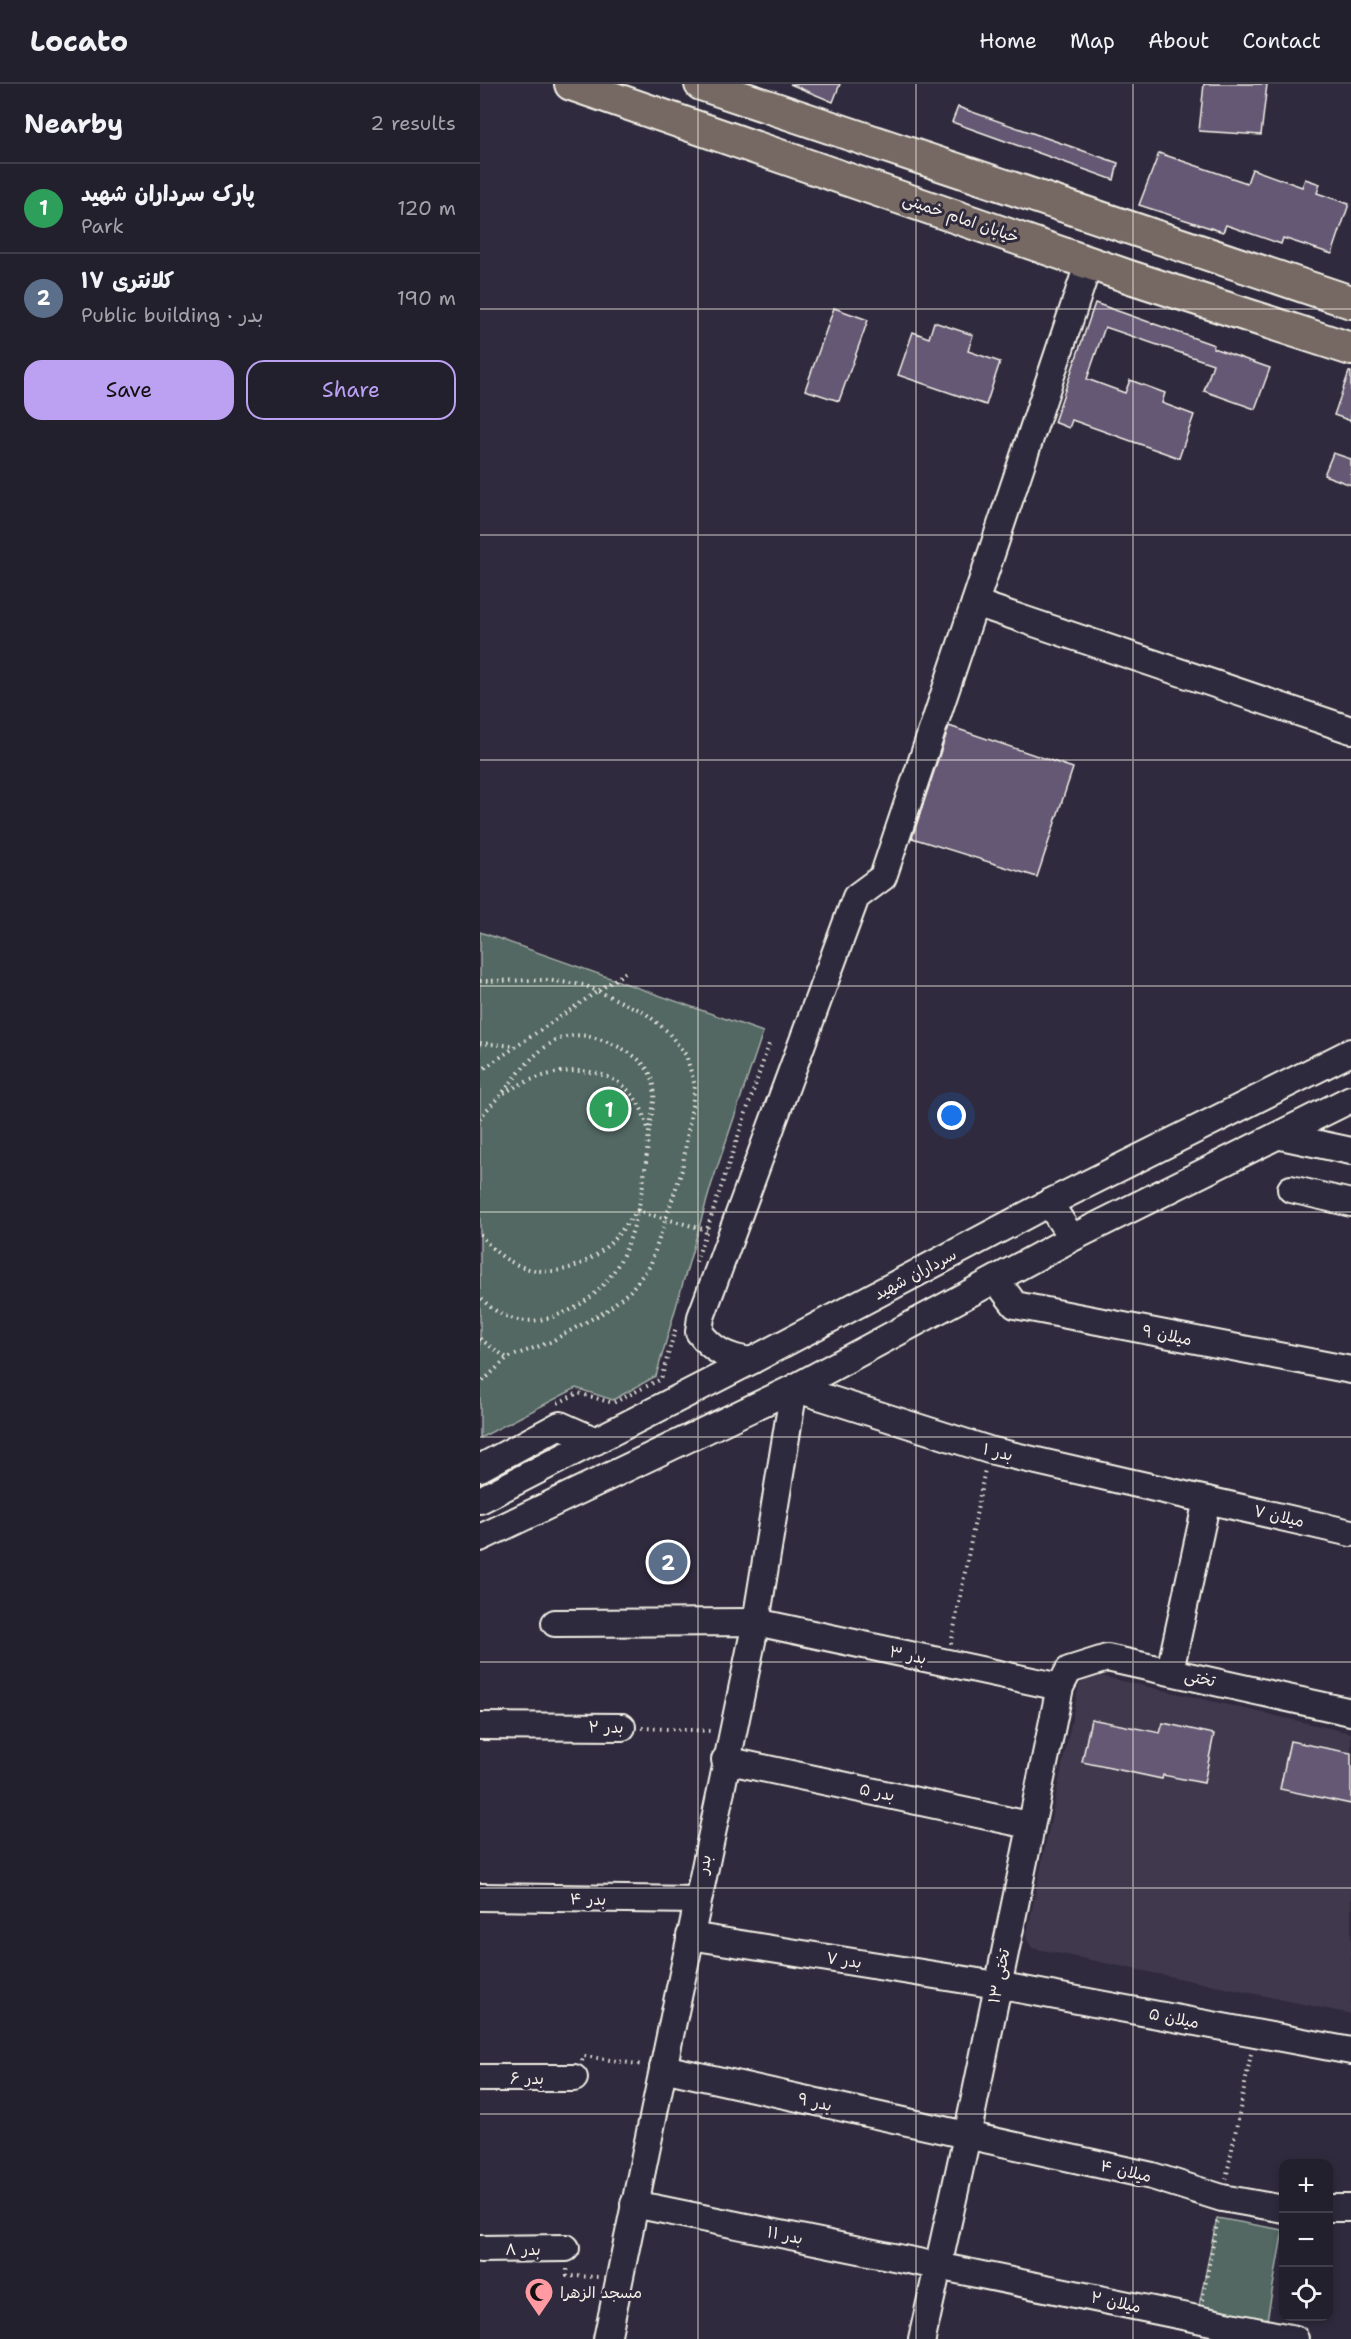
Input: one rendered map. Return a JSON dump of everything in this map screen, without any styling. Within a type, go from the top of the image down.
[{"type":"main road","name":"خیابان امام خمینی","points":[[571,84],[1130,277],[1351,349]]},
{"type":"main road","points":[[718,87],[1144,235],[1351,302]]},
{"type":"main road","points":[[1130,277],[1144,235]]},
{"type":"street","points":[[752,1361],[726,1357],[708,1345],[699,1332],[701,1317],[856,897],[883,877],[1089,262]]},
{"type":"street","points":[[975,603],[1351,730]]},
{"type":"street","name":"سرداران شهید","points":[[480,1500],[752,1361],[1049,1203],[1351,1052]]},
{"type":"street","points":[[480,1538],[794,1388],[1072,1238],[1281,1136],[1351,1099]]},
{"type":"street","points":[[1281,1136],[1351,1151]]},
{"type":"street","points":[[1291,1188],[1351,1203]]},
{"type":"street","points":[[1049,1203],[1072,1238]]},
{"type":"street","name":"میلان ۹","points":[[996,1280],[1015,1305],[1351,1370]]},
{"type":"street","name":"بدر ۱","points":[[794,1388],[989,1450],[1207,1500]]},
{"type":"street","name":"بدر","points":[[607,2339],[725,1760],[756,1622],[794,1388]]},
{"type":"street","points":[[480,1468],[560,1425],[596,1441]]},
{"type":"street","points":[[1170,1671],[1207,1500]]},
{"type":"street","name":"میلان ۷","points":[[1207,1500],[1351,1533]]},
{"type":"street","name":"بدر ۳","points":[[555,1623],[756,1622],[1060,1687]]},
{"type":"street","name":"تختی","points":[[1060,1687],[1069,1670],[1107,1658],[1351,1712]]},
{"type":"street","name":"تختی ۱۳","points":[[922,2339],[936,2266],[967,2136],[1029,1825],[1060,1687]]},
{"type":"street","name":"بدر ۲","points":[[480,1726],[622,1727]]},
{"type":"street","name":"بدر ۵","points":[[725,1760],[1029,1825]]},
{"type":"street","name":"بدر ۴","points":[[480,1898],[697,1900]]},
{"type":"street","name":"بدر ۷","points":[[690,1936],[997,1985]]},
{"type":"street","name":"میلان ۵","points":[[997,1985],[1351,2051]]},
{"type":"street","name":"بدر ۹","points":[[663,2068],[967,2136]]},
{"type":"street","name":"بدر ۶","points":[[480,2078],[574,2078]]},
{"type":"street","name":"میلان ۴","points":[[967,2136],[1152,2176],[1222,2198],[1279,2209]]},
{"type":"street","name":"بدر ۱۱","points":[[634,2204],[936,2266]]},
{"type":"street","points":[[1333,2208],[1351,2208]]},
{"type":"street","name":"بدر ۸","points":[[480,2249],[566,2248]]},
{"type":"street","name":"میلان ۲","points":[[936,2266],[1294,2339]]},
{"type":"path","points":[[480,1071],[629,970]]},
{"type":"path","points":[[480,981],[546,980],[584,985],[644,1012],[667,1031],[686,1055],[695,1086],[682,1170],[650,1266],[630,1291],[606,1311],[550,1342],[507,1358],[480,1384]]},
{"type":"path","points":[[480,1119],[534,1056],[551,1042],[566,1036],[587,1035],[612,1043],[630,1053],[646,1068],[653,1080],[649,1132],[637,1210],[626,1251],[612,1277],[583,1302],[564,1313],[534,1322],[522,1322],[498,1312],[480,1297]]},
{"type":"path","points":[[695,1264],[770,1041]]},
{"type":"path","points":[[480,1043],[517,1046]]},
{"type":"path","points":[[500,1096],[532,1078],[585,1071],[603,1075],[620,1082],[633,1092],[642,1108],[649,1132]]},
{"type":"path","points":[[637,1210],[731,1237]]},
{"type":"path","points":[[480,1234],[499,1256],[513,1265],[531,1271],[557,1272],[598,1254],[637,1210]]},
{"type":"path","points":[[549,1408],[578,1393],[614,1403],[661,1379],[678,1322]]},
{"type":"path","points":[[480,1339],[507,1358]]},
{"type":"path","points":[[947,1663],[989,1450]]},
{"type":"path","name":"بدر ۲","points":[[622,1727],[731,1732]]},
{"type":"path","points":[[574,2078],[584,2056],[663,2068]]},
{"type":"path","points":[[566,2248],[567,2276],[619,2277]]},
{"type":"shaded area","points":[[1092,1674],[1351,1733],[1351,2014],[1032,1948],[1026,1938],[1079,1685]]},
{"type":"green space","points":[[480,932],[763,1032],[711,1186],[656,1376],[613,1400],[576,1388],[480,1438]]},
{"type":"green space","points":[[1217,2218],[1279,2229],[1279,2252],[1267,2320],[1199,2305]]},
{"type":"building","points":[[790,84],[840,84],[833,102]]},
{"type":"building","points":[[1204,84],[1267,84],[1261,135],[1199,131]]},
{"type":"building","points":[[958,107],[1118,163],[1114,180],[952,122]]},
{"type":"building","points":[[1159,153],[1247,183],[1252,169],[1302,187],[1305,179],[1320,184],[1317,193],[1349,204],[1332,254],[1283,238],[1281,244],[1226,225],[1223,232],[1139,205]]},
{"type":"building","points":[[1095,303],[1214,345],[1213,348],[1270,368],[1255,409],[1204,391],[1213,364],[1105,327],[1087,379],[1125,393],[1130,380],[1165,393],[1162,403],[1194,415],[1179,458],[1072,420],[1069,428],[1054,422]]},
{"type":"building","points":[[834,308],[868,320],[839,401],[805,390]]},
{"type":"building","points":[[934,322],[973,335],[968,351],[1000,362],[986,405],[898,375],[913,332],[929,338]]},
{"type":"building","points":[[1349,372],[1351,372],[1351,421],[1334,415]]},
{"type":"building","points":[[1333,453],[1351,459],[1351,485],[1324,475]]},
{"type":"building","points":[[949,726],[1073,768],[1037,877],[912,838]]},
{"type":"building","points":[[1091,1719],[1160,1733],[1163,1723],[1214,1734],[1204,1783],[1163,1775],[1162,1779],[1082,1762]]},
{"type":"building","points":[[1290,1741],[1351,1753],[1351,1804],[1280,1789]]},
{"type":"place","name":"پارک سرداران شهید","points":[[609,1109]]},
{"type":"place","name":"کلانتری ۱۷","points":[[668,1562]]},
{"type":"place","name":"مسجد الزهرا","points":[[539,2318]]}]
